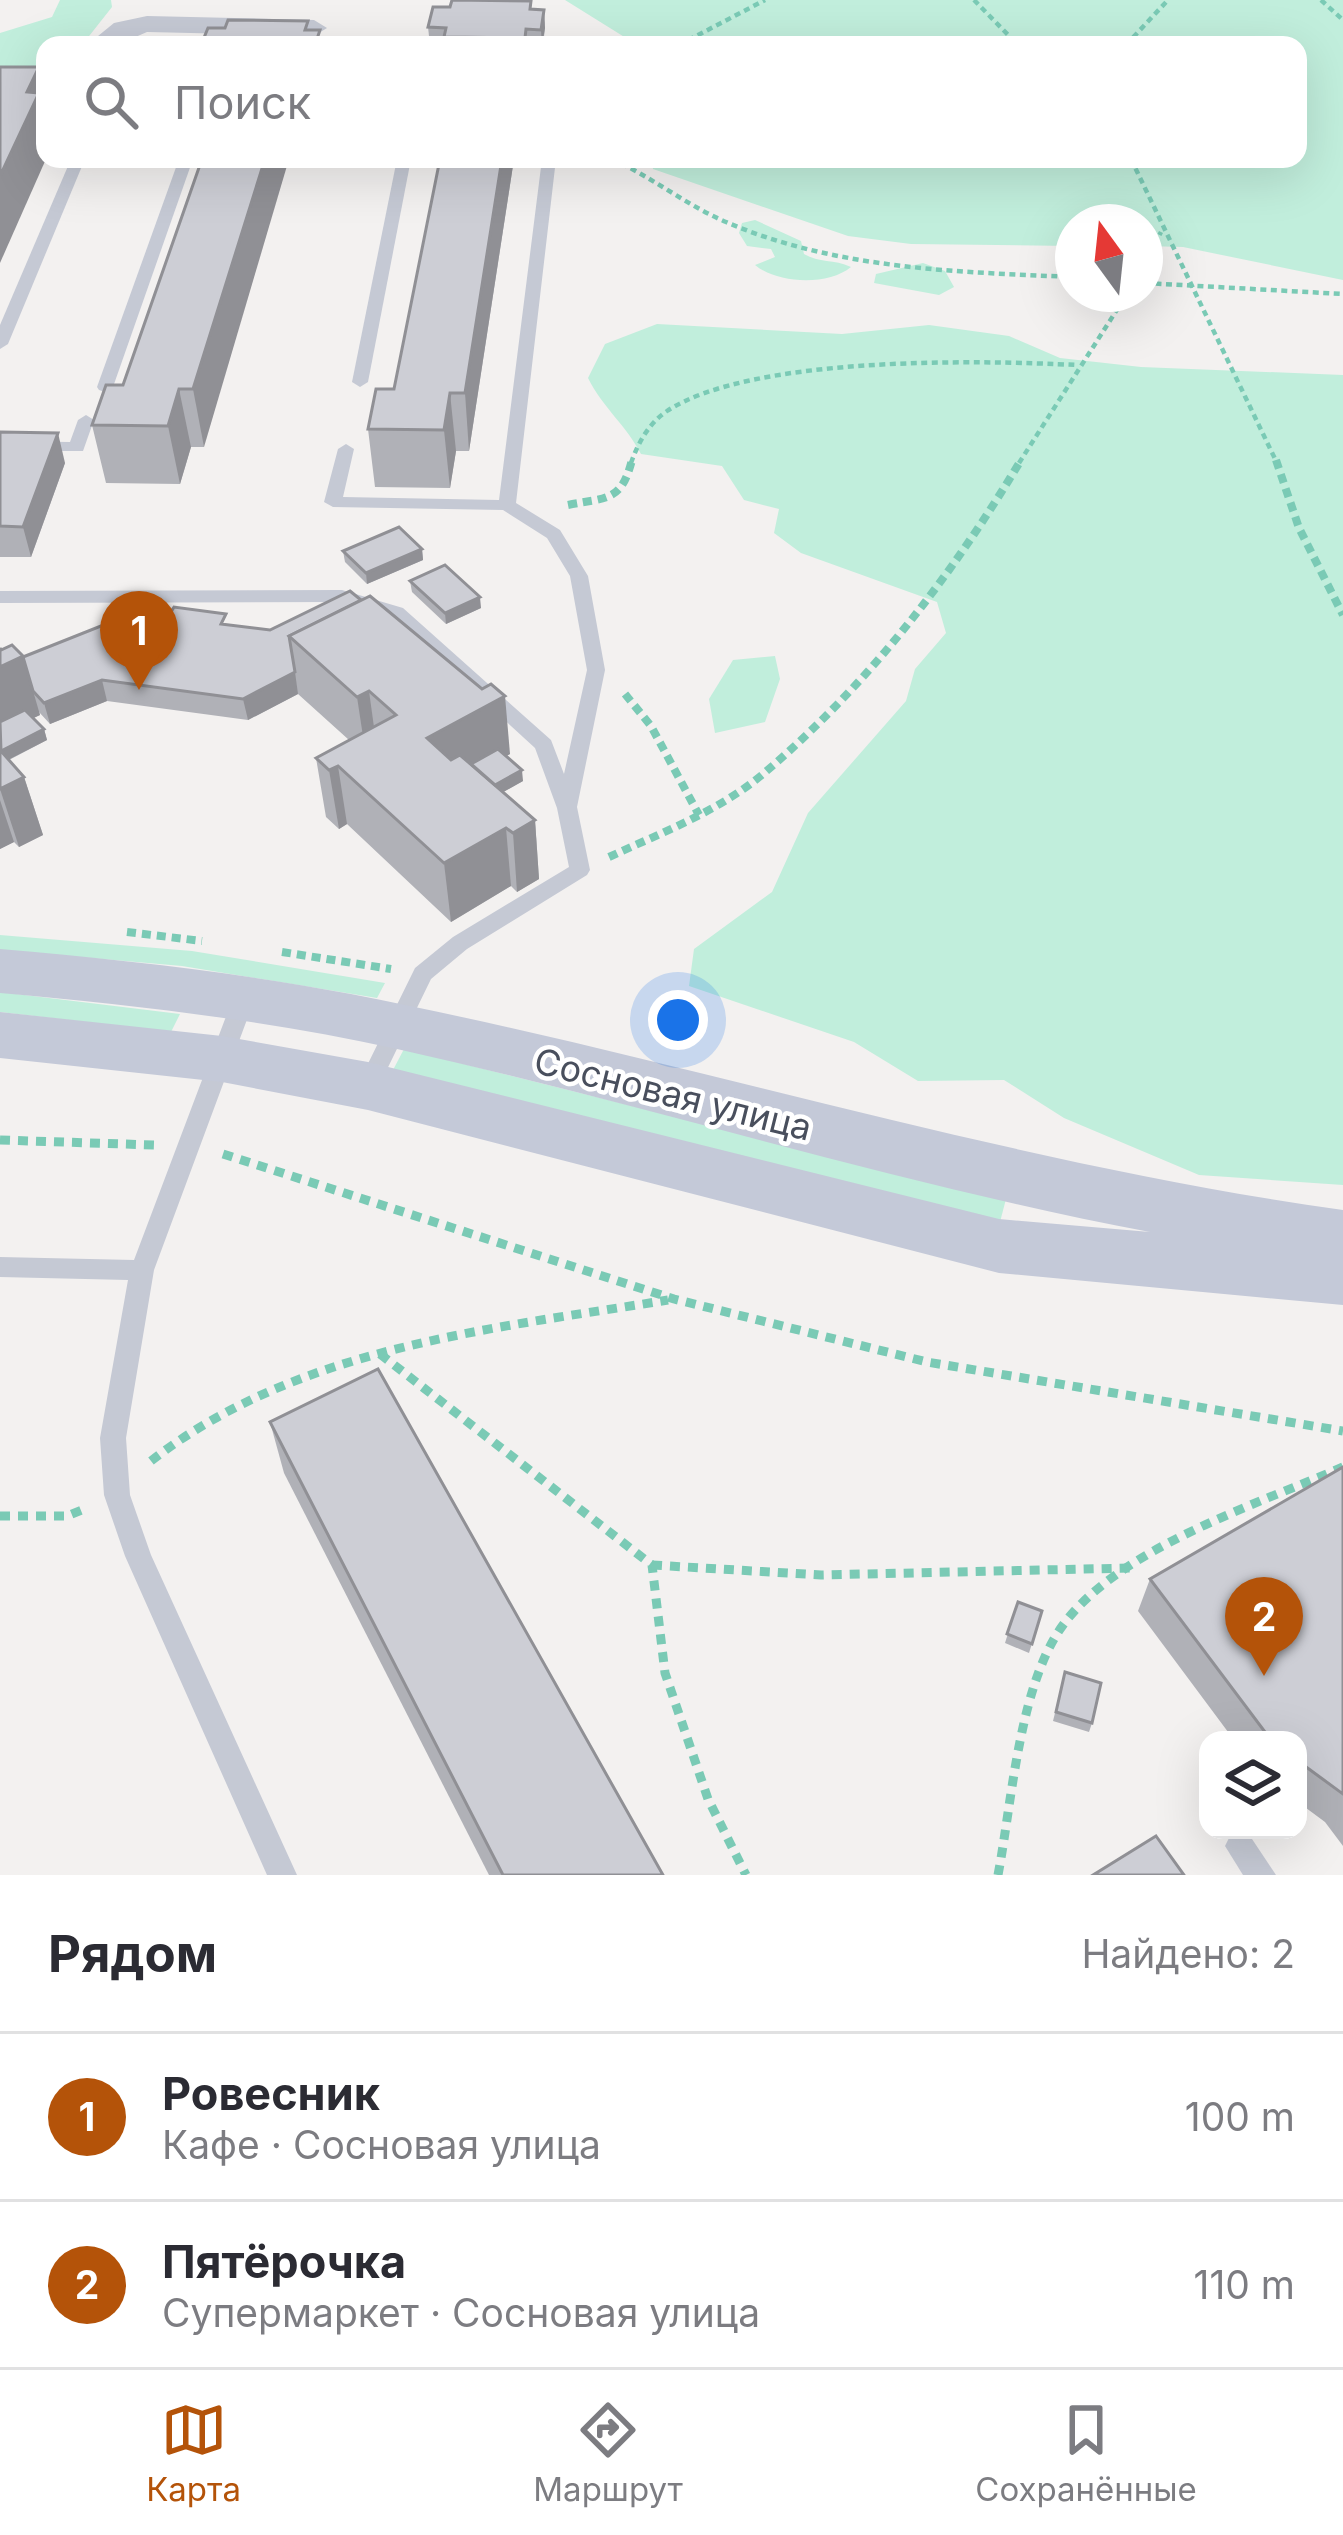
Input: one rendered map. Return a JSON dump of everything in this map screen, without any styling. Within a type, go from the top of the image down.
[{"type":"street","points":[[108,36],[147,25],[314,28]]},
{"type":"street","name":"Сосновая улица","points":[[0,971],[244,998],[395,1025],[1003,1176],[1160,1209],[1343,1237]]},
{"type":"street","name":"Сосновая улица","points":[[0,1034],[222,1059],[368,1086],[999,1246],[1343,1277]]},
{"type":"lane","points":[[0,344],[74,168]]},
{"type":"lane","points":[[105,387],[183,168]]},
{"type":"lane","points":[[360,382],[402,168]]},
{"type":"lane","points":[[507,505],[548,168]]},
{"type":"lane","points":[[0,446],[76,447],[86,420]]},
{"type":"lane","points":[[346,449],[333,502],[507,505],[554,534],[579,576],[596,670],[567,808]]},
{"type":"lane","points":[[0,597],[342,596],[397,612],[544,745],[567,808],[580,870],[460,944],[423,974],[368,1086]]},
{"type":"lane","points":[[244,998],[142,1270],[112,1438],[118,1495],[138,1556],[282,1875]]},
{"type":"lane","points":[[0,1267],[142,1270]]},
{"type":"lane","points":[[1240,1846],[1261,1875]]},
{"type":"path","points":[[696,36],[765,0]]},
{"type":"path","points":[[974,0],[1009,36]]},
{"type":"path","points":[[1134,36],[1168,0]]},
{"type":"path","points":[[1321,0],[1343,20]]},
{"type":"path","points":[[634,168],[680,201],[728,224],[818,250],[908,268],[1055,276]]},
{"type":"path","points":[[1135,168],[1150,204]]},
{"type":"path","points":[[1163,235],[1270,443],[1299,528],[1343,615]]},
{"type":"path","points":[[1163,284],[1343,295]]},
{"type":"path","points":[[580,870],[699,815],[762,775],[910,627],[977,534],[1077,364],[1114,312]]},
{"type":"path","points":[[529,518],[616,495],[627,485],[630,453],[669,410],[698,396],[735,386],[914,364],[1009,360],[1077,364]]},
{"type":"path","points":[[596,670],[651,725],[699,815]]},
{"type":"path","points":[[0,1140],[190,1147],[250,1160],[674,1299],[927,1362],[1343,1431]]},
{"type":"path","points":[[0,1516],[67,1516],[118,1495],[170,1442],[236,1405],[379,1353],[674,1299]]},
{"type":"path","points":[[379,1353],[652,1565],[820,1575],[979,1576],[1132,1568]]},
{"type":"path","points":[[998,1875],[1042,1675],[1060,1627],[1086,1600],[1132,1568],[1343,1467]]},
{"type":"path","points":[[652,1565],[665,1673],[708,1799],[746,1875]]},
{"type":"green space","points":[[60,0],[111,0],[112,7],[89,36],[36,36],[36,77],[0,83],[0,33],[52,17]]},
{"type":"green space","points":[[565,0],[1343,0],[1343,280],[1163,246],[1163,204],[1055,204],[1055,246],[911,244],[848,236],[653,169],[1307,168],[1307,36],[623,36]]},
{"type":"green space","points":[[755,220],[801,241],[804,254],[810,257],[851,267],[817,280],[789,279],[765,271],[755,265],[775,257],[771,249],[747,246],[739,233],[742,223]]},
{"type":"green space","points":[[923,263],[945,271],[954,287],[939,295],[874,283],[876,274]]},
{"type":"green space","points":[[657,324],[842,334],[929,325],[1009,336],[1060,358],[1141,367],[1343,375],[1343,1185],[1199,1175],[1064,1118],[1004,1080],[918,1081],[854,1042],[689,986],[694,949],[772,892],[808,813],[906,701],[915,669],[946,633],[937,602],[801,553],[774,533],[779,509],[744,500],[722,466],[641,454],[588,378],[605,344]]},
{"type":"green space","points":[[775,656],[780,679],[765,722],[715,733],[709,699],[733,660]]},
{"type":"green space","points":[[0,935],[192,951],[385,983],[377,998],[182,966],[0,950]]},
{"type":"green space","points":[[0,992],[180,1014],[171,1032],[0,1012]]},
{"type":"green space","points":[[404,1049],[1006,1199],[1000,1222],[393,1070]]},
{"type":"building","points":[[452,0],[531,1],[530,9],[544,10],[541,30],[526,29],[525,36],[444,36],[446,28],[428,27],[433,7],[450,7]]},
{"type":"building","points":[[228,20],[308,21],[305,30],[320,30],[318,36],[205,36],[208,28],[225,28]]},
{"type":"building","points":[[0,67],[36,67],[27,92],[36,93],[36,99],[0,176]]},
{"type":"building","points":[[199,168],[262,168],[193,389],[179,389],[168,426],[92,425],[106,385],[123,385]]},
{"type":"building","points":[[438,168],[501,168],[465,393],[450,393],[444,430],[368,429],[376,389],[394,389]]},
{"type":"building","points":[[0,432],[58,433],[23,527],[0,526]]},
{"type":"building","points":[[399,527],[422,549],[366,573],[343,551]]},
{"type":"building","points":[[445,565],[480,597],[445,613],[410,581]]},
{"type":"building","points":[[350,591],[361,600],[289,636],[295,672],[243,699],[102,680],[44,703],[33,691],[23,657],[136,612],[168,617],[174,607],[226,614],[221,624],[270,630]]},
{"type":"building","points":[[370,596],[482,689],[491,684],[505,696],[427,738],[451,760],[460,755],[535,820],[513,833],[506,828],[444,863],[338,766],[329,770],[316,758],[396,715],[369,691],[357,697],[289,636]]},
{"type":"building","points":[[12,645],[23,656],[0,667],[0,648]]},
{"type":"building","points":[[25,710],[44,729],[1,751],[0,722]]},
{"type":"building","points":[[498,749],[522,770],[495,785],[471,764]]},
{"type":"building","points":[[0,750],[24,777],[0,789]]},
{"type":"building","points":[[378,1369],[663,1875],[503,1875],[270,1422]]},
{"type":"building","points":[[1343,1467],[1343,1794],[1307,1768],[1307,1731],[1264,1731],[1150,1579]]},
{"type":"building","points":[[1018,1602],[1042,1611],[1032,1644],[1007,1634]]},
{"type":"building","points":[[1065,1672],[1101,1683],[1092,1723],[1056,1712]]},
{"type":"building","points":[[1156,1836],[1184,1875],[1093,1875]]},
{"type":"place","name":"Ровесник","points":[[139,690]]},
{"type":"place","name":"Пятёрочка","points":[[1264,1676]]}]
